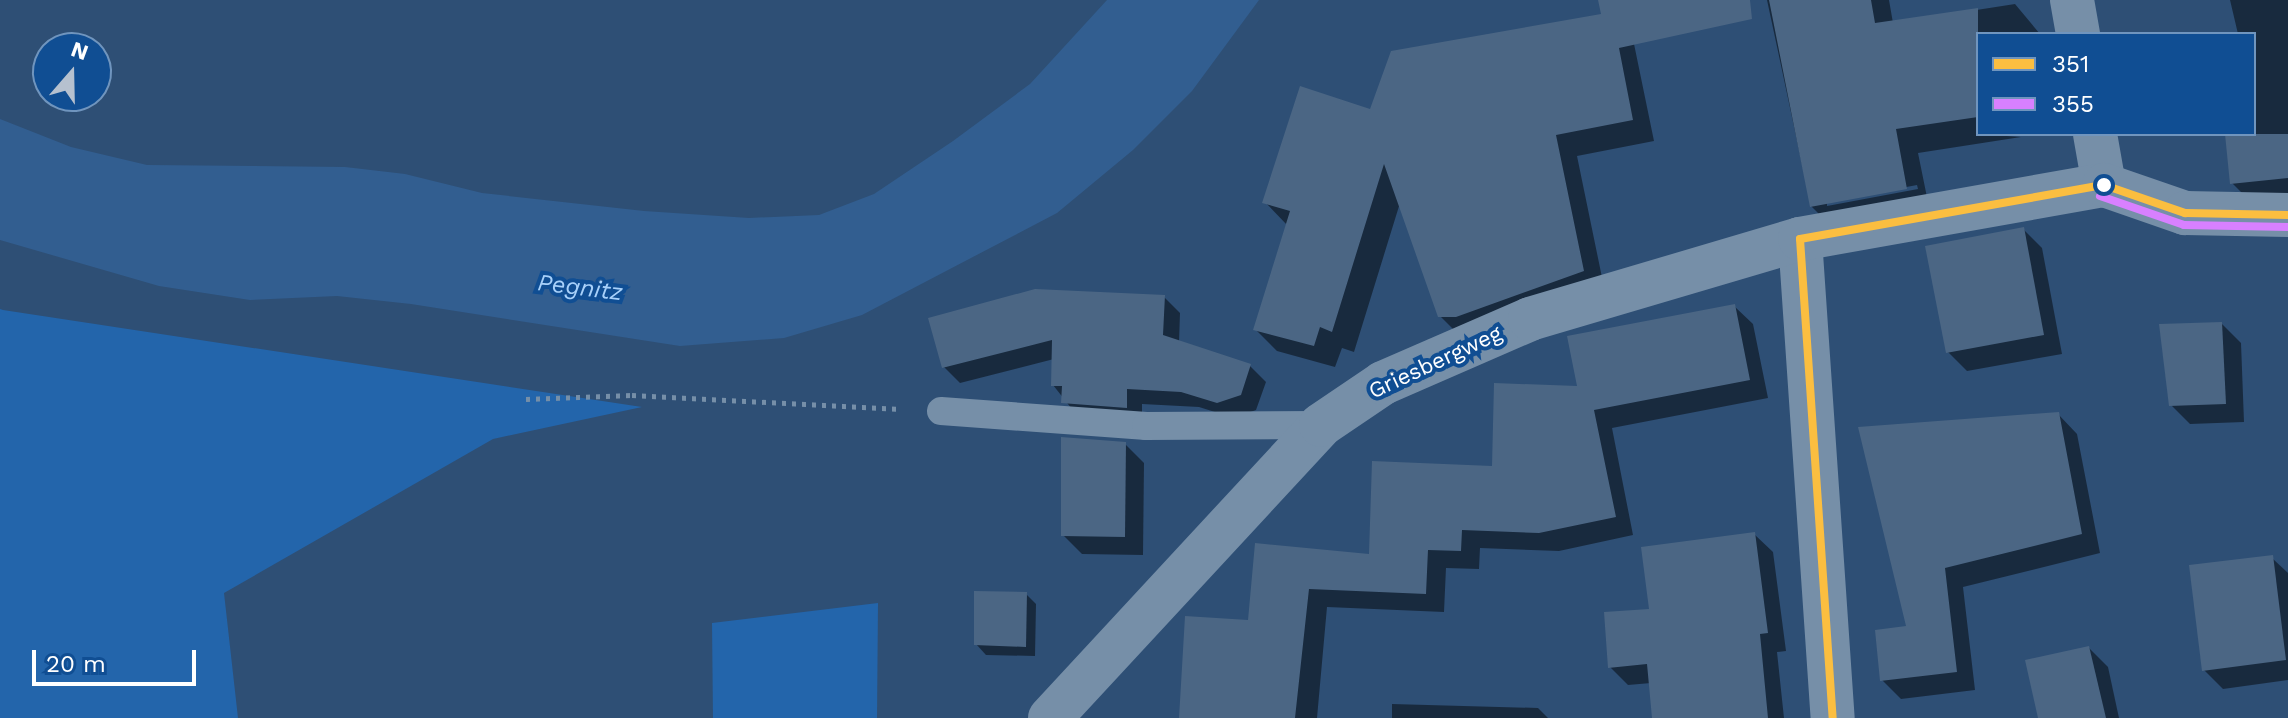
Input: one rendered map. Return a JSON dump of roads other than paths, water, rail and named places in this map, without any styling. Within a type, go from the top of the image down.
[{"type":"street","points":[[2072,0],[2078,32]]},
{"type":"street","points":[[2095,136],[2104,185],[2185,213],[2288,215]]},
{"type":"street","name":"Griesbergweg","points":[[1050,718],[1321,425],[1383,383],[1530,319],[1800,239],[2104,185]]},
{"type":"street","points":[[1800,239],[1833,718]]},
{"type":"lane","points":[[941,411],[1146,426],[1321,425]]},
{"type":"water","name":"Pegnitz","points":[[1107,0],[1259,0],[1192,91],[1133,150],[1057,213],[862,315],[784,338],[680,346],[411,304],[337,296],[250,300],[159,286],[0,240],[0,119],[71,147],[147,165],[345,167],[405,174],[482,193],[644,211],[749,218],[819,215],[874,194],[1030,84]]}]
